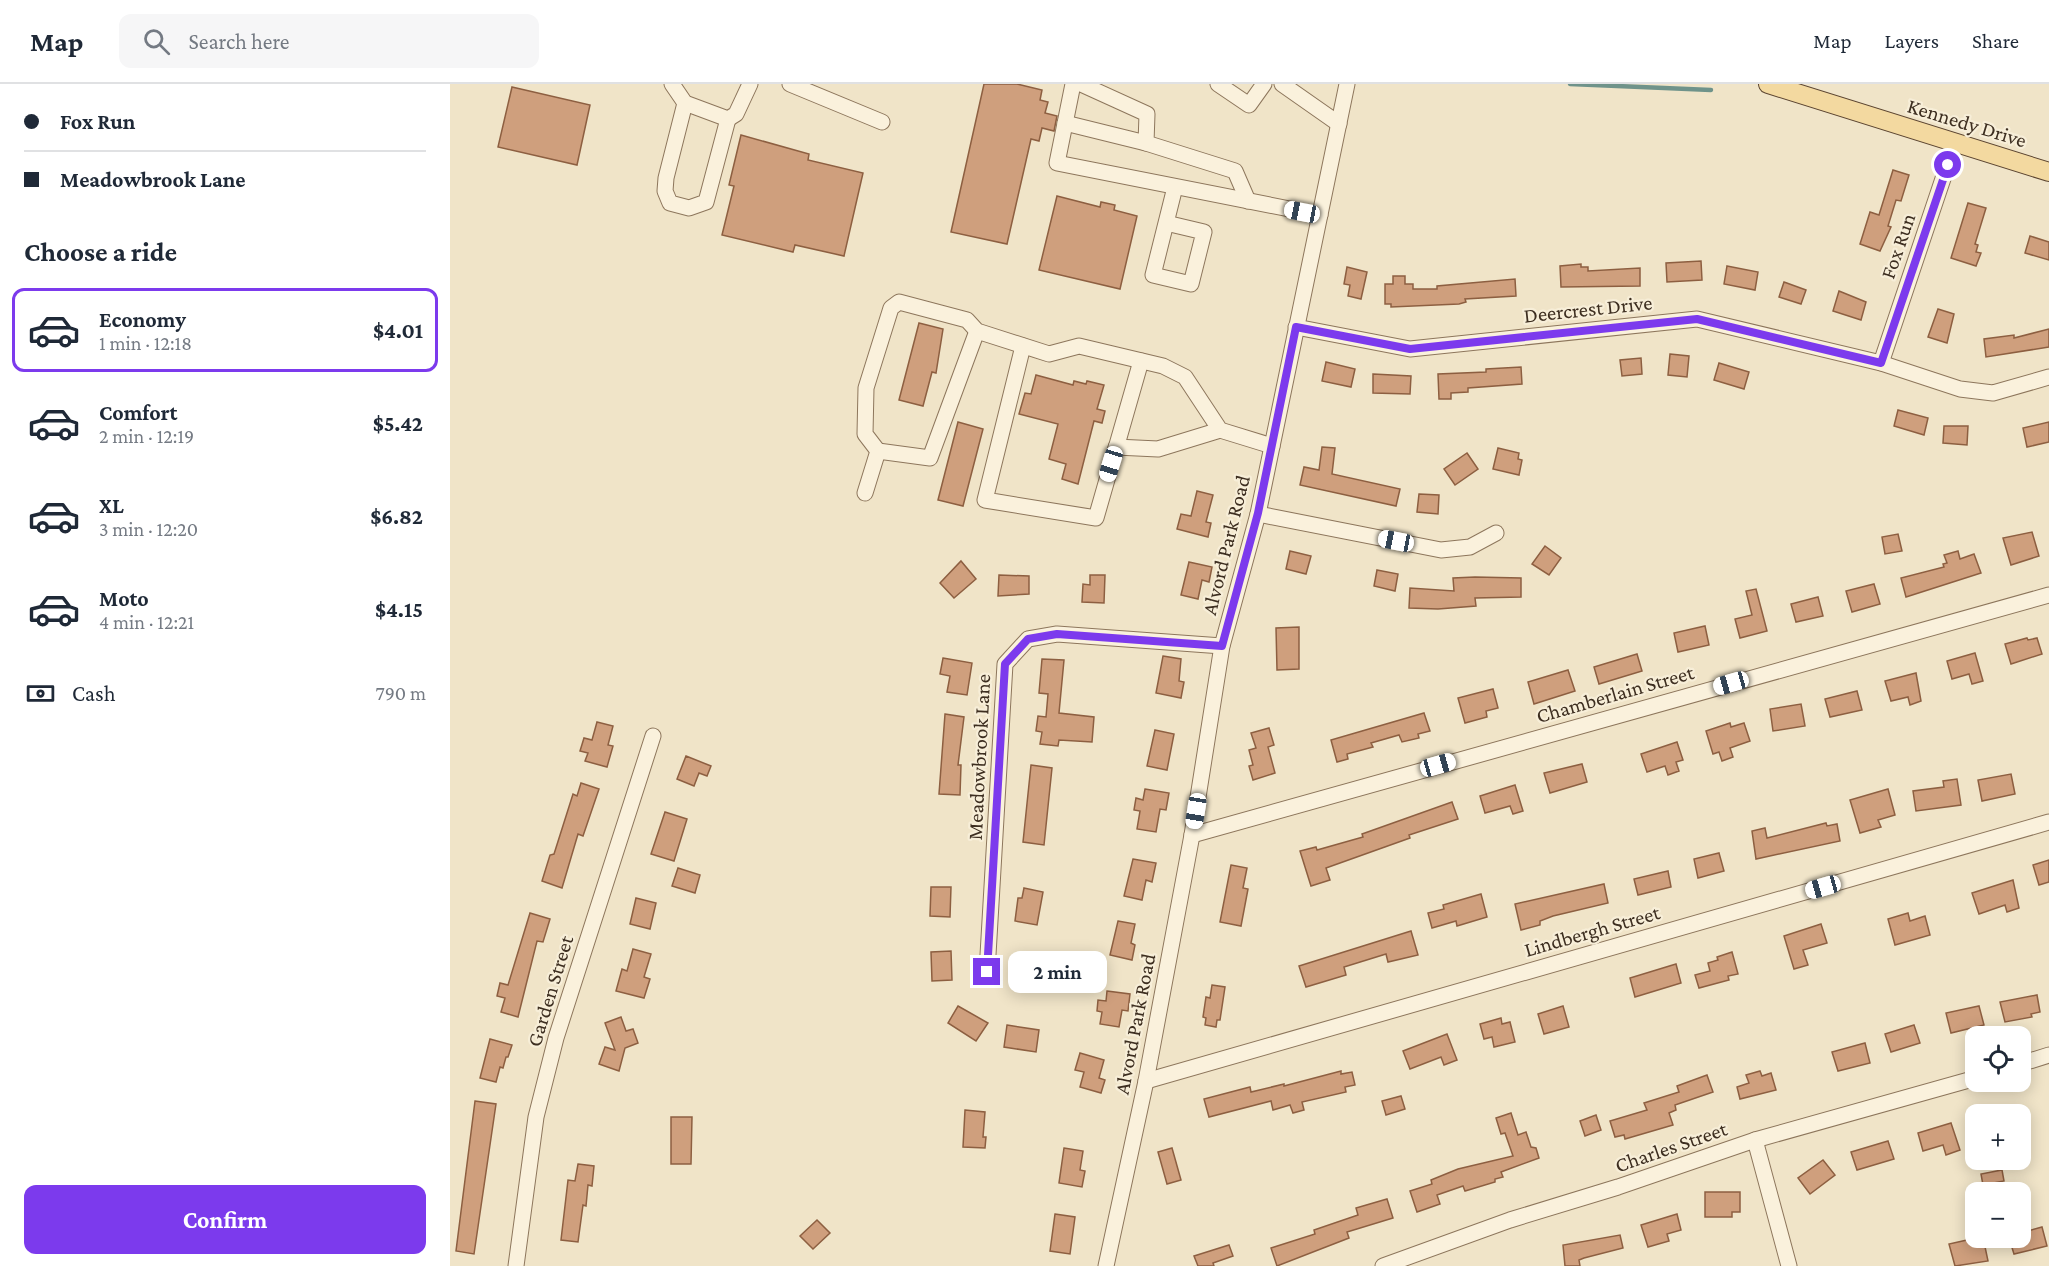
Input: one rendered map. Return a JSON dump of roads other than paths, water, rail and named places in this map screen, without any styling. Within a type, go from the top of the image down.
[{"type":"main road","name":"Kennedy Drive","points":[[1768,84],[2049,172]]},
{"type":"street","points":[[672,84],[685,103],[728,119]]},
{"type":"street","points":[[685,103],[664,191],[669,203],[688,208],[706,202],[728,119],[736,114],[750,84]]},
{"type":"street","points":[[790,84],[882,122]]},
{"type":"street","points":[[1073,84],[1057,163],[1320,215]]},
{"type":"street","points":[[1081,84],[1147,114],[1146,142]]},
{"type":"street","points":[[1218,84],[1249,105],[1264,84]]},
{"type":"street","points":[[1282,84],[1339,124]]},
{"type":"street","name":"Alvord Park Road","points":[[1106,1266],[1146,1081],[1192,835],[1222,646],[1258,513],[1347,84]]},
{"type":"street","points":[[1065,123],[1146,142],[1235,171],[1248,201]]},
{"type":"street","name":"Fox Run","points":[[1881,363],[1956,142]]},
{"type":"street","points":[[1166,223],[1175,187]]},
{"type":"street","points":[[977,330],[930,458],[878,451],[865,434],[866,388],[891,308],[899,302],[967,320],[977,330],[1049,354],[1079,346],[1163,366],[1185,377],[1220,430]]},
{"type":"street","name":"Deercrest Drive","points":[[1296,327],[1410,349],[1697,319],[1881,363],[1960,389],[1992,393],[2049,377]]},
{"type":"street","points":[[1023,346],[985,500],[1095,518],[1141,361]]},
{"type":"street","points":[[1116,447],[1158,449],[1220,430],[1272,446]]},
{"type":"street","points":[[866,493],[878,451]]},
{"type":"street","points":[[1258,513],[1442,550],[1470,546],[1496,533]]},
{"type":"street","name":"Chamberlain Street","points":[[1192,835],[2049,595]]},
{"type":"street","name":"Meadowbrook Lane","points":[[987,972],[1005,664],[1028,639],[1057,634],[1222,646]]},
{"type":"street","name":"Garden Street","points":[[516,1266],[536,1117],[556,1038],[653,736]]},
{"type":"street","name":"Lindbergh Street","points":[[1146,1081],[2049,822]]},
{"type":"street","points":[[2031,1061],[2049,1055]]},
{"type":"street","name":"Charles Street","points":[[1383,1266],[1510,1220],[1755,1140],[1965,1081]]},
{"type":"street","points":[[1755,1140],[1789,1266]]},
{"type":"waterway","points":[[1570,84],[1711,90]]}]
